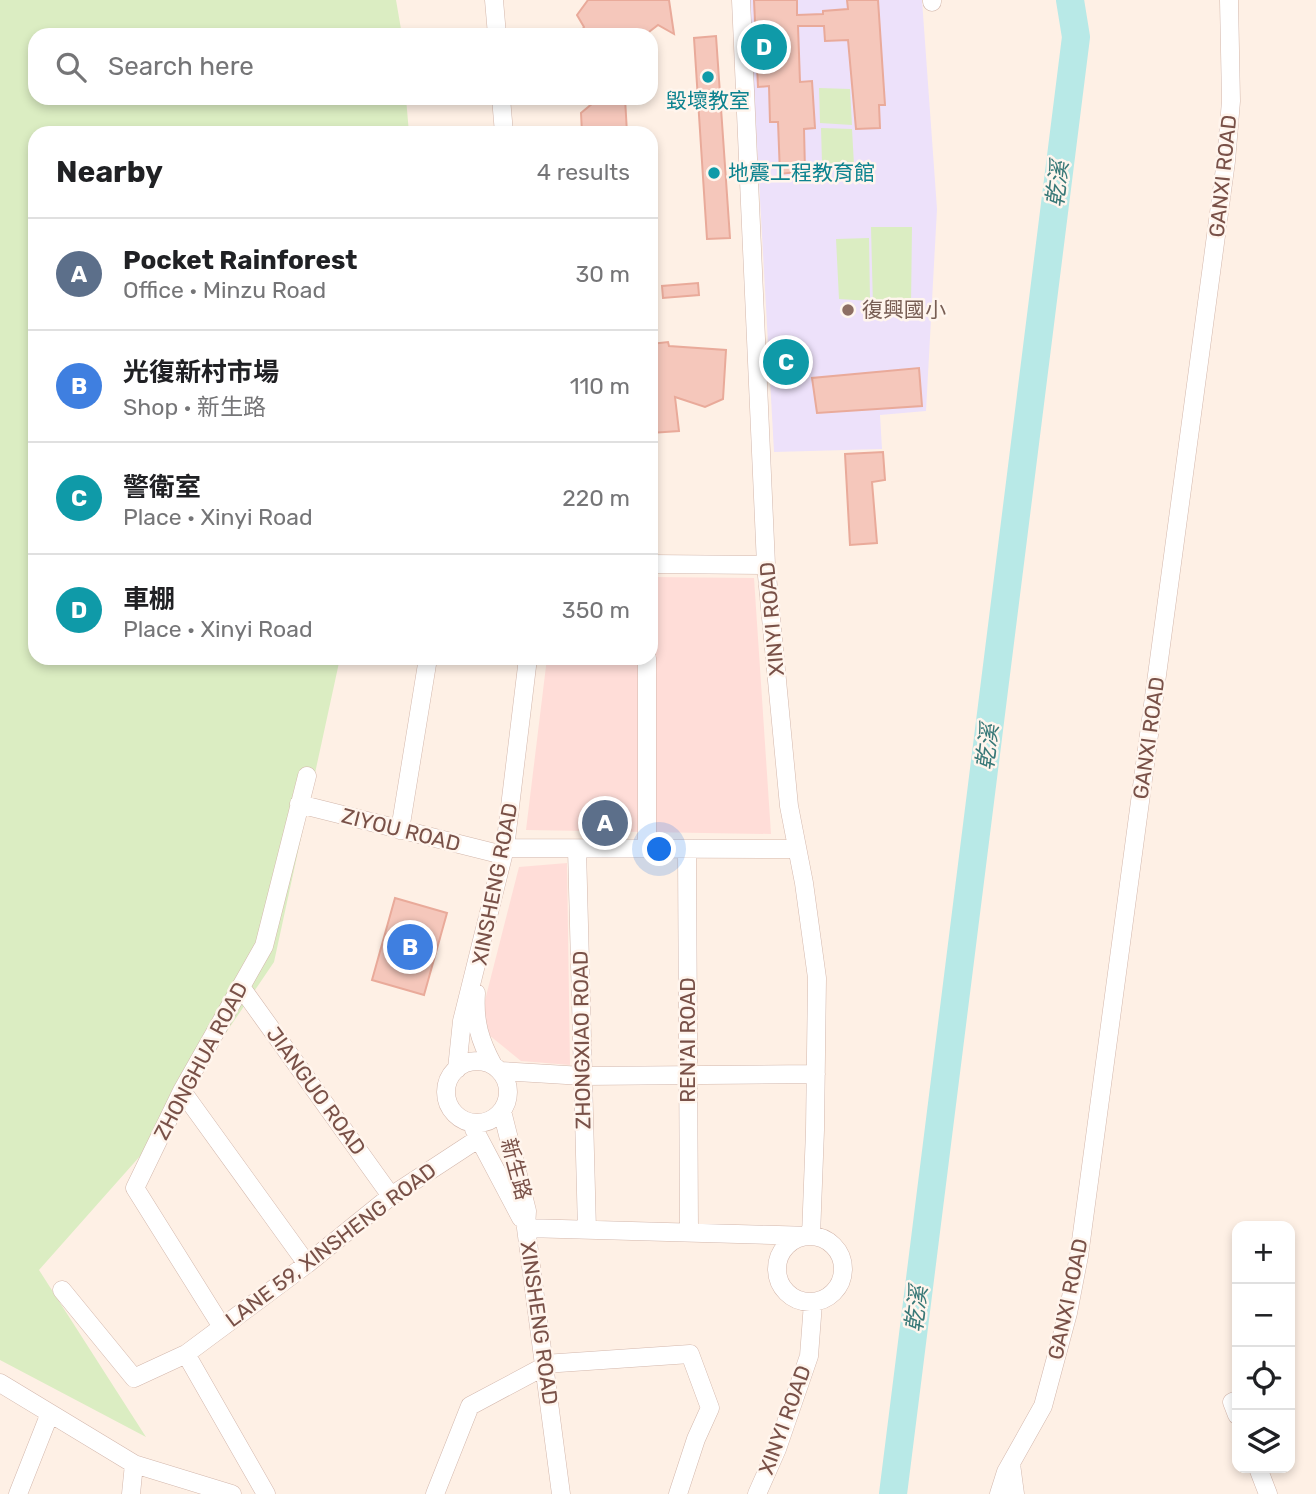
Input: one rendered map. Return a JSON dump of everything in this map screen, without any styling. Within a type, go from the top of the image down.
[{"type":"street","points":[[494,0],[496,28]]},
{"type":"street","name":"XINYI ROAD","points":[[741,0],[766,565],[789,806],[817,978],[811,1236]]},
{"type":"street","name":"GANXI ROAD","points":[[999,1494],[1006,1472],[1043,1406],[1068,1313],[1079,1256],[1226,161],[1231,101],[1229,0]]},
{"type":"street","points":[[502,105],[503,126]]},
{"type":"street","points":[[658,564],[766,565]]},
{"type":"street","points":[[400,830],[427,665]]},
{"type":"street","name":"XINSHENG ROAD","points":[[502,1111],[508,1088],[478,1036],[475,1009],[479,958],[504,851],[527,665]]},
{"type":"street","points":[[646,849],[647,665]]},
{"type":"street","name":"ZHONGHUA ROAD","points":[[222,1327],[135,1188],[182,1091],[264,946],[307,776]]},
{"type":"street","name":"ZIYOU ROAD","points":[[299,804],[400,830],[504,851],[797,849]]},
{"type":"street","name":"ZHONGXIAO ROAD","points":[[577,849],[587,1230]]},
{"type":"street","name":"REN'AI ROAD","points":[[687,849],[689,1232]]},
{"type":"street","points":[[479,958],[462,1021],[457,1069],[447,1085],[446,1095],[454,1113],[475,1131],[502,1111]]},
{"type":"street","name":"JIANGUO ROAD","points":[[241,987],[391,1196]]},
{"type":"street","points":[[457,1069],[475,1061],[497,1068],[583,1076],[816,1074]]},
{"type":"street","points":[[182,1091],[307,1264]]},
{"type":"street","name":"新生路","points":[[502,1111],[527,1211],[526,1228]]},
{"type":"street","name":"XINSHENG ROAD","points":[[475,1131],[526,1228],[561,1494]]},
{"type":"street","name":"LANE 59, XINSHENG ROAD","points":[[62,1290],[134,1378],[186,1354],[307,1264],[475,1131]]},
{"type":"street","points":[[526,1228],[811,1236],[822,1238],[832,1244],[839,1253],[843,1263],[843,1275],[833,1294],[813,1303],[801,1302],[791,1297],[783,1289],[776,1269],[783,1249],[801,1237],[811,1236]]},
{"type":"street","name":"XINYI ROAD","points":[[757,1494],[777,1449],[809,1356],[813,1303]]},
{"type":"street","points":[[186,1354],[266,1494]]},
{"type":"street","points":[[435,1494],[470,1406],[544,1365],[690,1354],[710,1408],[696,1439],[678,1494]]},
{"type":"street","points":[[0,1383],[134,1464],[232,1494]]},
{"type":"street","points":[[18,1494],[50,1413]]},
{"type":"street","points":[[131,1494],[134,1464]]},
{"type":"street","points":[[1011,1464],[1015,1494]]},
{"type":"street","points":[[1260,1473],[1268,1494]]},
{"type":"shaded area","name":"復興國小","points":[[749,0],[922,0],[937,209],[926,411],[880,415],[882,449],[774,452]]},
{"type":"shaded area","points":[[658,577],[754,578],[771,834],[526,830],[546,665],[658,665]]},
{"type":"shaded area","points":[[567,863],[570,1065],[521,1061],[489,1035],[482,1012],[519,867]]},
{"type":"green space","points":[[0,0],[396,0],[401,28],[28,28],[28,105],[407,105],[408,126],[28,126],[28,665],[338,665],[274,962],[149,1146],[39,1270],[146,1437],[0,1360]]},
{"type":"green space","points":[[819,88],[850,89],[852,125],[820,123]]},
{"type":"green space","points":[[821,128],[852,129],[854,165],[822,163]]},
{"type":"green space","points":[[871,227],[912,227],[911,306],[873,307]]},
{"type":"green space","points":[[869,238],[870,301],[839,299],[836,239]]},
{"type":"building","points":[[588,0],[669,0],[674,34],[658,25],[654,28],[583,28],[577,15]]},
{"type":"building","points":[[754,0],[797,0],[797,15],[848,9],[847,0],[878,0],[885,105],[879,105],[880,128],[856,129],[848,40],[825,41],[824,26],[798,26],[800,82],[812,81],[815,128],[804,129],[805,171],[780,174],[778,122],[770,122],[769,86],[758,87]]},
{"type":"building","points":[[716,36],[730,238],[707,239],[694,38]]},
{"type":"building","points":[[591,105],[625,105],[627,126],[582,126],[581,113]]},
{"type":"building","points":[[698,283],[699,295],[663,298],[662,286]]},
{"type":"building","points":[[668,342],[669,346],[726,350],[723,399],[705,407],[675,397],[679,431],[658,432],[658,343]]},
{"type":"building","points":[[798,353],[800,361],[795,370],[768,361],[768,356]]},
{"type":"building","points":[[919,368],[922,406],[817,413],[812,378]]},
{"type":"building","points":[[883,452],[885,480],[872,482],[877,543],[850,545],[845,454]]},
{"type":"building","points":[[395,898],[447,913],[424,995],[372,980]]},
{"type":"waterway","name":"乾溪","points":[[893,1494],[1076,37],[1070,0]]},
{"type":"place","name":"車棚","points":[[764,47]]},
{"type":"place","name":"毀壞教室","points":[[708,77]]},
{"type":"place","name":"地震工程教育館","points":[[714,173]]},
{"type":"place","name":"復興國小","points":[[848,310]]},
{"type":"place","name":"警衛室","points":[[786,362]]},
{"type":"place","name":"Pocket Rainforest","points":[[605,823]]},
{"type":"place","name":"光復新村市場","points":[[410,947]]}]
